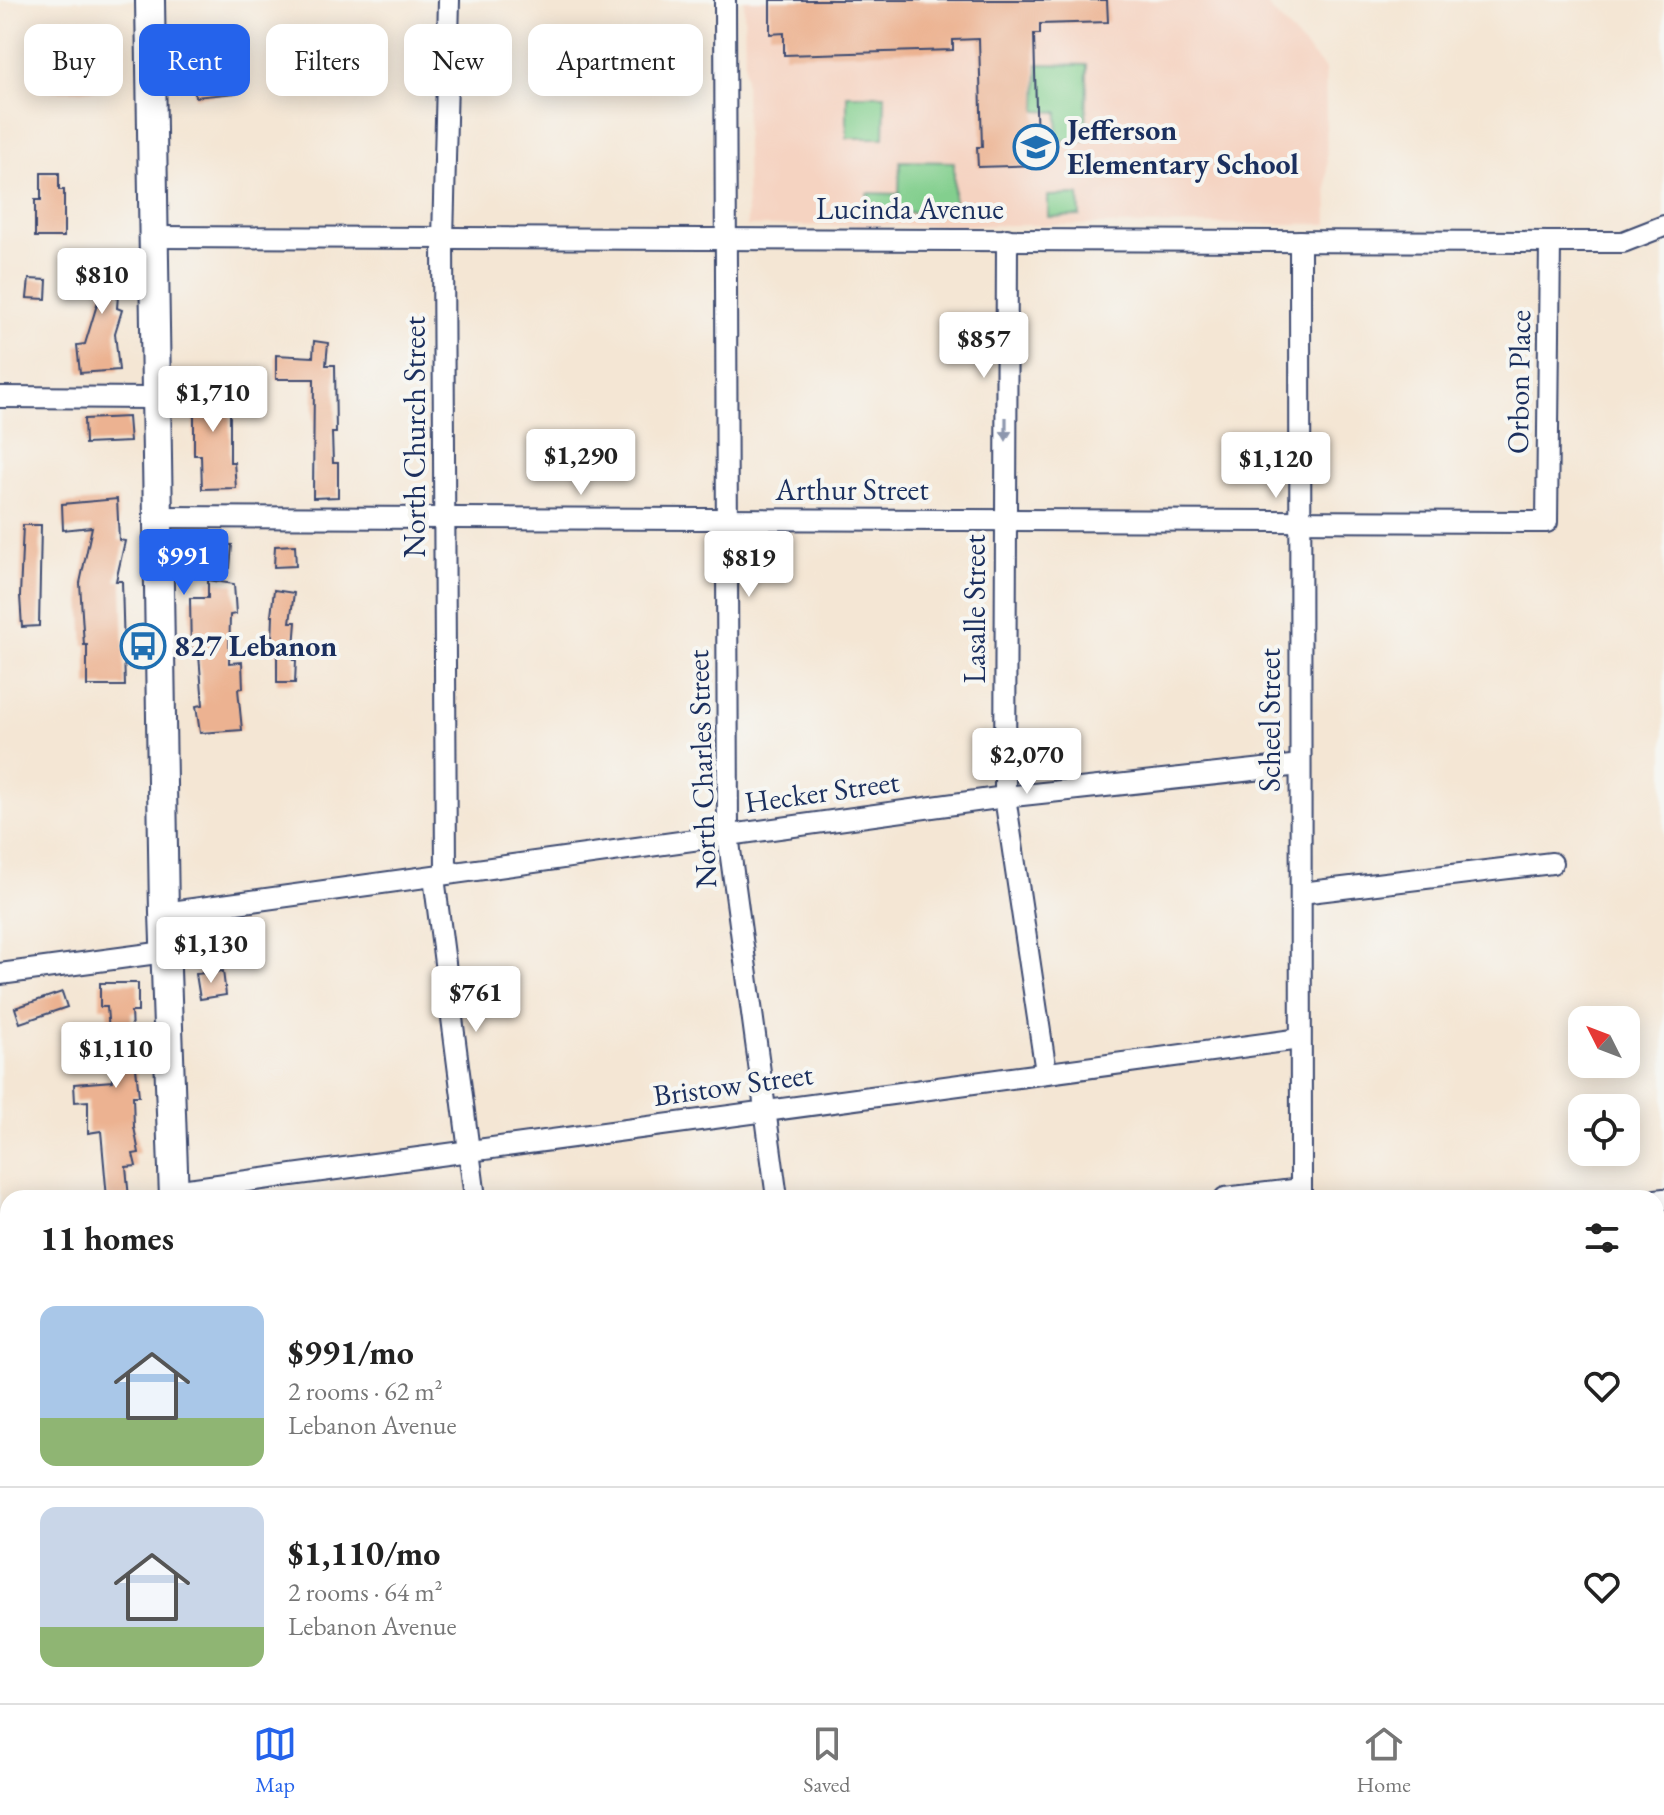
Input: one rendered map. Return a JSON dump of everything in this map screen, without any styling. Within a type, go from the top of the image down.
[{"type":"main road","points":[[150,0],[164,913],[173,1190]]},
{"type":"street","name":"North Church Street","points":[[449,0],[443,239],[446,518],[440,876],[474,1190]]},
{"type":"street","name":"North Charles Street","points":[[725,0],[728,835],[776,1190]]},
{"type":"street","name":"Lucinda Avenue","points":[[153,237],[1623,242],[1664,226]]},
{"type":"street","name":"Lasalle Street","points":[[1007,239],[1005,797],[1046,1072]]},
{"type":"street","name":"Scheel Street","points":[[1300,241],[1301,1190]]},
{"type":"street","name":"Orbon Place","points":[[1547,522],[1550,242]]},
{"type":"street","points":[[0,397],[155,398]]},
{"type":"street","name":"Arthur Street","points":[[157,517],[1547,522]]},
{"type":"street","name":"Hecker Street","points":[[164,913],[1005,797],[1300,765]]},
{"type":"street","points":[[1301,893],[1552,863]]},
{"type":"street","points":[[0,974],[165,952]]},
{"type":"street","name":"Bristow Street","points":[[201,1190],[1300,1039]]},
{"type":"shaded area","name":"Jefferson Elementary School","points":[[744,0],[1262,0],[1325,69],[1328,224],[747,226]]},
{"type":"green space","points":[[1038,64],[1087,65],[1086,140],[1057,140],[1058,112],[1037,111]]},
{"type":"green space","points":[[847,95],[885,95],[884,138],[847,138]]},
{"type":"green space","points":[[900,161],[954,162],[954,213],[867,212],[867,193],[899,194]]},
{"type":"green space","points":[[1079,195],[1080,216],[1048,217],[1048,196]]},
{"type":"building","name":"Jefferson Elementary School","points":[[770,0],[1107,0],[1108,22],[1040,24],[1040,34],[1034,34],[1037,146],[1044,146],[1044,165],[978,167],[977,147],[982,147],[979,39],[953,40],[953,50],[784,55],[784,33],[770,34]]},
{"type":"building","points":[[41,173],[59,173],[59,190],[64,190],[64,237],[35,237],[35,200],[41,200]]},
{"type":"building","points":[[85,256],[121,259],[117,308],[122,310],[115,333],[119,370],[80,373],[77,345],[85,344],[102,288],[83,286]]},
{"type":"building","points":[[29,279],[47,280],[46,299],[27,298]]},
{"type":"building","points":[[314,341],[328,343],[326,365],[335,365],[336,433],[332,433],[333,463],[338,463],[338,497],[313,498],[314,379],[276,379],[276,355],[313,357]]},
{"type":"building","points":[[234,386],[235,410],[230,410],[230,462],[234,462],[236,488],[202,489],[201,455],[194,455],[194,412],[189,412],[187,388]]},
{"type":"building","points":[[128,417],[130,442],[85,444],[84,419]]},
{"type":"building","points":[[117,499],[119,540],[125,541],[116,581],[122,581],[125,686],[87,686],[87,645],[84,645],[80,583],[92,527],[63,530],[62,504]]},
{"type":"building","points":[[23,525],[41,525],[39,626],[22,627]]},
{"type":"building","points":[[197,543],[232,545],[230,568],[195,569]]},
{"type":"building","points":[[295,545],[296,566],[274,567],[275,546]]},
{"type":"building","points":[[208,580],[234,584],[236,614],[230,615],[229,663],[242,662],[243,688],[238,689],[242,730],[200,733],[196,706],[203,705],[199,655],[191,655],[190,598],[208,598]]},
{"type":"building","points":[[274,590],[294,593],[290,622],[296,622],[295,683],[277,683],[277,643],[272,642],[271,616]]},
{"type":"building","points":[[242,923],[243,942],[193,946],[192,927]]},
{"type":"building","points":[[223,971],[226,995],[200,999],[196,974]]},
{"type":"building","points":[[100,983],[138,983],[138,1012],[131,1012],[139,1096],[133,1096],[134,1127],[139,1153],[133,1154],[136,1166],[126,1167],[128,1190],[106,1190],[101,1131],[88,1133],[88,1101],[75,1102],[74,1084],[113,1081],[107,1007],[100,1007]]},
{"type":"building","points":[[62,992],[67,1007],[20,1023],[15,1008]]},
{"type":"place","name":"Jefferson Elementary School","points":[[1036,147]]},
{"type":"place","name":"827 Lebanon","points":[[143,646]]}]
